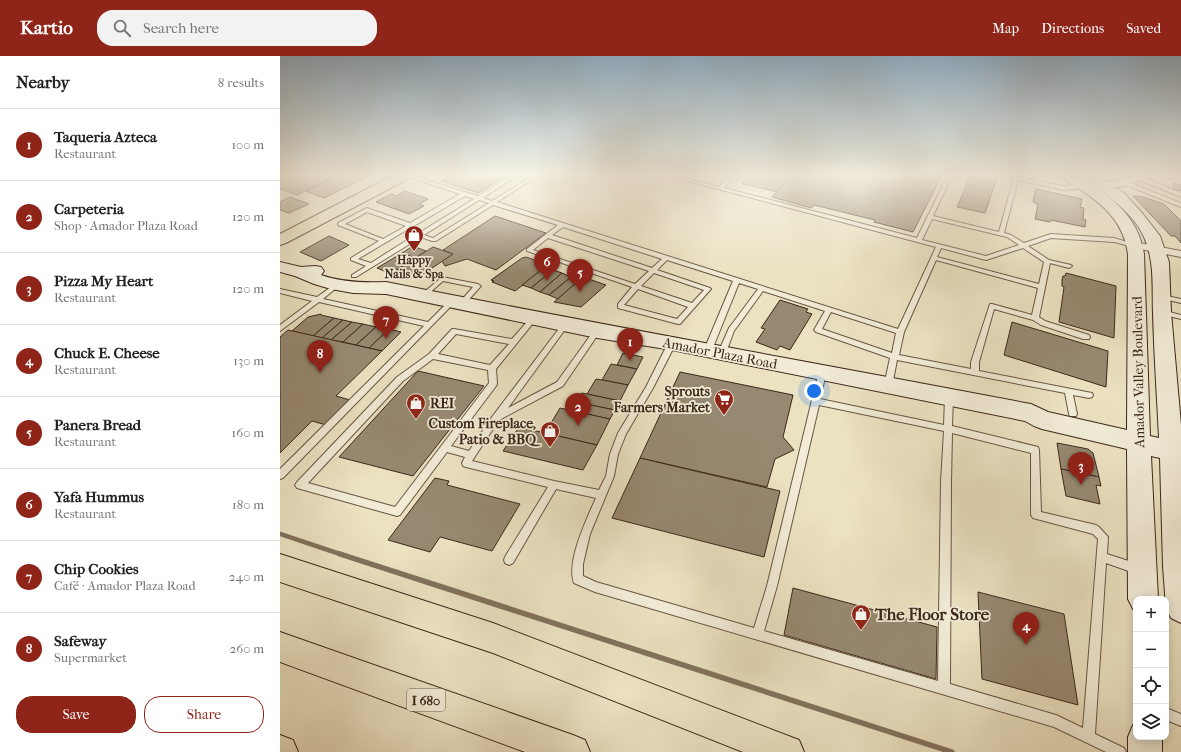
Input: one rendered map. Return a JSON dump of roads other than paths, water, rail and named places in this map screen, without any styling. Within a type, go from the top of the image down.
[{"type":"main road","points":[[280,229],[323,207]]},
{"type":"main road","points":[[280,240],[343,207]]},
{"type":"main road","points":[[280,568],[493,638],[787,752]]},
{"type":"main road","name":"I 680","points":[[280,647],[573,752]]},
{"type":"street","name":"Amador Valley Boulevard","points":[[1113,207],[1118,212],[1131,234],[1136,254],[1143,596]]},
{"type":"street","name":"Amador Valley Boulevard","points":[[1130,207],[1152,236],[1161,262],[1168,308],[1176,454],[1178,521],[1177,566],[1181,608]]},
{"type":"street","points":[[1134,244],[1181,254]]},
{"type":"street","name":"Amador Plaza Road","points":[[280,267],[300,272],[312,279],[346,280],[366,289],[386,288],[424,295],[597,331],[672,343],[1031,413],[1042,420],[1106,436],[1139,442],[1176,454]]},
{"type":"street","name":"Amador Plaza Road","points":[[1031,413],[1039,407],[1109,422],[1139,442]]},
{"type":"street","points":[[1145,740],[1145,752]]},
{"type":"lane","points":[[371,265],[353,258],[441,207]]},
{"type":"lane","points":[[280,329],[317,299],[463,207]]},
{"type":"lane","points":[[404,229],[434,240],[486,207]]},
{"type":"lane","points":[[507,207],[900,332]]},
{"type":"lane","points":[[792,207],[986,258],[1051,236],[1114,240],[1134,244]]},
{"type":"lane","points":[[919,240],[935,207]]},
{"type":"lane","points":[[1001,234],[1008,207]]},
{"type":"lane","points":[[384,241],[340,224],[367,210],[410,225]]},
{"type":"lane","points":[[930,217],[1009,236],[1047,261],[1069,266]]},
{"type":"lane","points":[[562,225],[528,250],[693,306]]},
{"type":"lane","points":[[548,236],[653,270],[708,289],[678,322],[620,306],[636,287],[653,270],[666,258]]},
{"type":"lane","points":[[888,386],[900,332],[939,246]]},
{"type":"lane","points":[[934,258],[1042,287]]},
{"type":"lane","points":[[1035,318],[1047,261]]},
{"type":"lane","points":[[280,475],[429,325],[478,286],[442,279],[424,295]]},
{"type":"lane","points":[[715,352],[736,280]]},
{"type":"lane","points":[[715,352],[762,288]]},
{"type":"lane","points":[[280,291],[429,325]]},
{"type":"lane","points":[[1168,308],[1181,302]]},
{"type":"lane","points":[[975,373],[975,362],[992,306],[1035,318],[1043,323],[1086,337]]},
{"type":"lane","points":[[829,310],[818,330],[895,357],[1089,395]]},
{"type":"lane","points":[[514,342],[454,331],[432,356],[400,379],[300,485],[397,512],[493,384],[492,368],[514,342],[535,317]]},
{"type":"lane","points":[[566,324],[496,419],[466,463],[554,485],[602,495]]},
{"type":"lane","points":[[496,419],[560,384],[597,331]]},
{"type":"lane","points":[[672,343],[622,433],[614,454],[610,476],[585,534],[578,564],[578,579],[595,587],[1056,721],[1120,752]]},
{"type":"lane","points":[[432,356],[492,368]]},
{"type":"lane","points":[[758,634],[772,586],[822,373]]},
{"type":"lane","points":[[1068,391],[1073,414]]},
{"type":"lane","points":[[944,688],[946,482],[949,398]]},
{"type":"lane","points":[[816,401],[949,429],[1035,450],[1036,515],[1096,530],[1103,537],[1089,737]]},
{"type":"lane","points":[[445,448],[472,455]]},
{"type":"lane","points":[[509,560],[554,485]]},
{"type":"lane","points":[[1102,557],[1142,571]]},
{"type":"lane","points":[[1169,715],[1181,720]]},
{"type":"waterway","points":[[280,534],[340,554]]},
{"type":"waterway","points":[[340,554],[952,752]]},
{"type":"place","name":"Happy Nails & Spa","points":[[414,252]]},
{"type":"place","name":"Yafa Hummus","points":[[547,281]]},
{"type":"place","name":"Panera Bread","points":[[580,292]]},
{"type":"place","name":"Chip Cookies","points":[[386,339]]},
{"type":"place","name":"Taqueria Azteca","points":[[630,361]]},
{"type":"place","name":"Safeway","points":[[320,373]]},
{"type":"place","name":"Sprouts Farmers Market","points":[[724,416]]},
{"type":"place","name":"REI","points":[[416,420]]},
{"type":"place","name":"Carpeteria","points":[[578,426]]},
{"type":"place","name":"Custom Fireplace, Patio & BBQ","points":[[550,448]]},
{"type":"place","name":"Pizza My Heart","points":[[1081,485]]},
{"type":"place","name":"The Floor Store","points":[[861,631]]},
{"type":"place","name":"Chuck E. Cheese","points":[[1026,645]]}]
